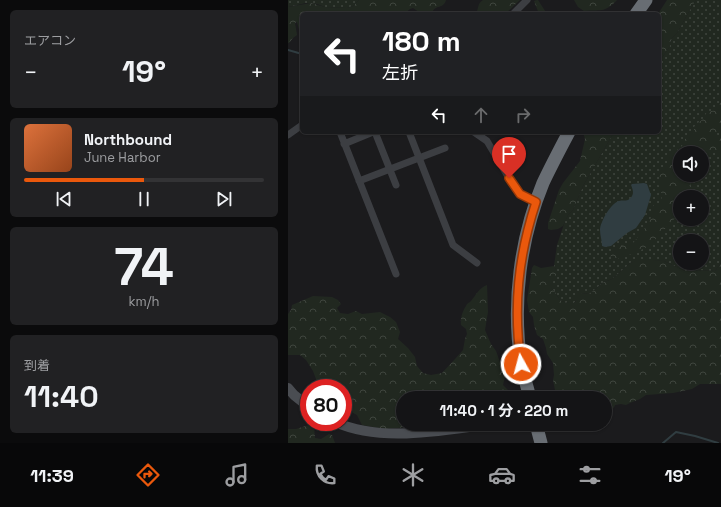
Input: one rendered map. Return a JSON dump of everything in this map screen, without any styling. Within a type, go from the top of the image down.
[{"type":"highway","points":[[637,12],[646,0]]},
{"type":"highway","points":[[528,391],[520,358],[517,307],[523,250],[536,202],[549,170],[568,134]]},
{"type":"highway","points":[[538,431],[541,443]]},
{"type":"street","points":[[515,12],[527,0]]},
{"type":"street","points":[[288,135],[300,126]]},
{"type":"street","points":[[341,134],[396,274]]},
{"type":"street","points":[[344,144],[369,134]]},
{"type":"street","points":[[375,134],[396,185]]},
{"type":"street","points":[[410,134],[453,245],[476,263]]},
{"type":"street","points":[[477,134],[487,141],[516,190],[520,194],[536,202]]},
{"type":"street","points":[[359,181],[445,148]]},
{"type":"street","points":[[288,388],[300,400]]},
{"type":"street","points":[[352,428],[370,433],[389,434],[438,431]]},
{"type":"green space","points":[[288,0],[359,0],[353,6],[347,8],[325,7],[317,4],[306,3],[288,7]]},
{"type":"green space","points":[[359,0],[446,0],[443,5],[432,12],[419,12],[413,8],[406,12],[300,12],[300,33],[297,22],[295,23],[297,35],[288,43],[288,7],[311,3],[325,7],[347,8],[353,6]]},
{"type":"green space","points":[[483,0],[520,0],[507,12],[477,12]]},
{"type":"green space","points":[[538,0],[546,12],[538,12],[534,1]]},
{"type":"green space","points":[[574,0],[617,0],[605,9],[584,11],[578,7]]},
{"type":"green space","points":[[667,0],[696,0],[677,33],[672,38],[670,46],[661,59],[661,12],[659,12]]},
{"type":"green space","points":[[696,0],[721,0],[721,263],[715,271],[694,270],[709,270],[709,234],[673,234],[673,265],[664,261],[641,260],[630,263],[612,279],[602,283],[589,294],[582,293],[574,303],[563,302],[552,289],[551,284],[556,270],[554,266],[557,245],[565,221],[573,210],[583,186],[613,134],[661,134],[661,59],[670,46],[672,38],[677,33]]},
{"type":"green space","points":[[721,102],[721,129],[717,132],[721,138],[721,149],[718,153],[714,151],[709,152],[709,146],[682,146],[685,139],[691,136],[694,132],[694,127],[696,124],[702,120],[707,112],[716,110]]},
{"type":"green space","points":[[584,134],[613,134],[583,186],[573,210],[568,215],[563,226],[558,229],[548,229],[548,223],[559,190],[580,161],[585,139]]},
{"type":"green space","points":[[673,153],[673,182],[691,182],[690,190],[673,190],[673,220],[649,246],[633,254],[613,260],[610,252],[621,246],[633,243],[649,223],[654,205],[661,204],[662,195],[658,183],[661,170],[667,164],[667,158]]},
{"type":"green space","points":[[641,259],[664,261],[673,265],[673,270],[715,271],[721,263],[721,384],[700,384],[692,389],[673,393],[646,395],[626,405],[615,405],[612,409],[612,391],[555,390],[553,380],[553,363],[547,354],[543,339],[537,335],[533,317],[529,312],[527,300],[532,268],[534,265],[541,268],[554,266],[556,269],[556,275],[552,289],[563,302],[574,303],[576,301],[576,295],[582,293],[589,294],[602,283],[612,279],[630,263]]},
{"type":"green space","points":[[487,285],[488,312],[485,330],[496,351],[505,376],[503,385],[509,391],[396,391],[396,428],[385,429],[362,425],[357,415],[352,412],[352,379],[316,379],[306,360],[300,355],[288,355],[288,314],[292,305],[313,296],[332,297],[338,300],[341,304],[337,308],[340,313],[348,314],[356,311],[362,314],[380,312],[390,317],[396,322],[400,332],[398,339],[415,357],[417,366],[423,373],[431,375],[442,373],[463,350],[467,334],[466,329],[461,325],[462,315],[467,304],[484,286]]},
{"type":"green space","points":[[300,428],[300,431],[314,431],[315,438],[321,439],[329,434],[332,435],[335,443],[288,443],[288,429]]},
{"type":"shaded area","points":[[632,184],[647,184],[651,195],[645,215],[636,228],[627,233],[611,246],[602,246],[600,227],[606,213],[616,202],[628,200],[631,197],[633,194]]},
{"type":"waterway","points":[[288,50],[300,53]]},
{"type":"waterway","points":[[663,443],[676,432],[718,443]]},
{"type":"route","points":[[509,178],[520,194],[536,202],[530,220],[520,267],[517,322],[521,364]]}]
